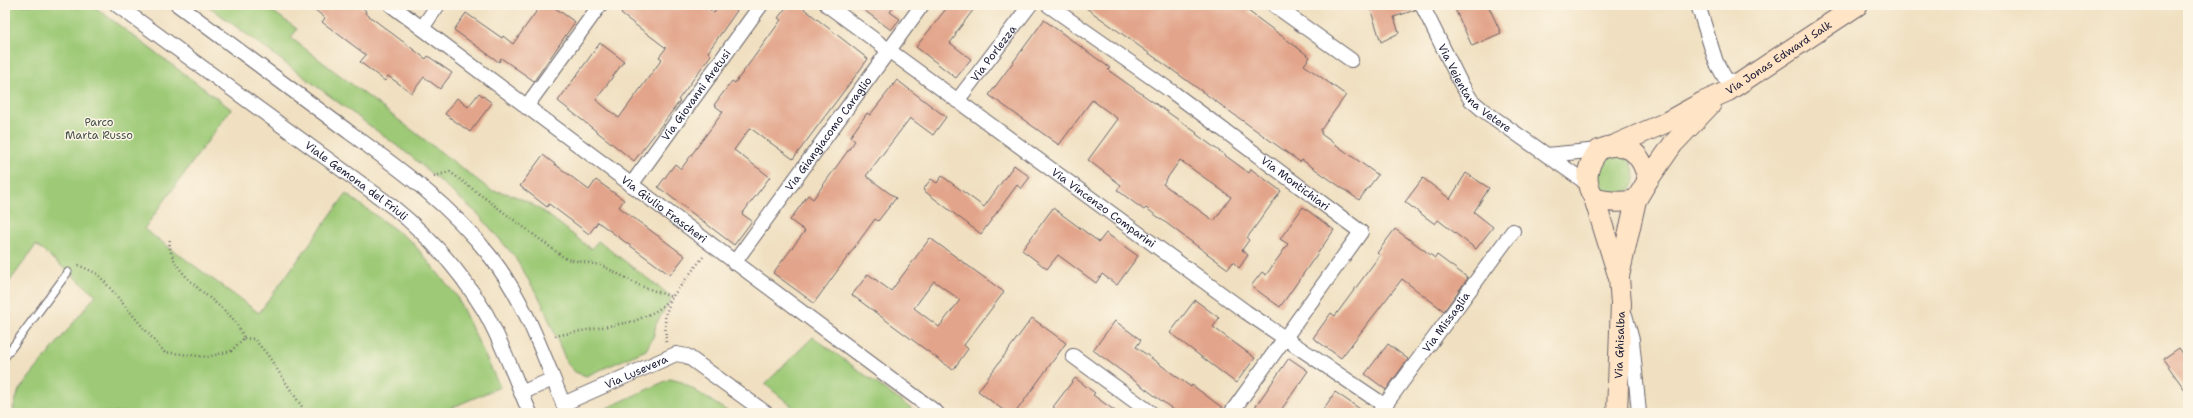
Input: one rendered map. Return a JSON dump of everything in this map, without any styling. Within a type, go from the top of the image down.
[{"type":"street","name":"Viale Gemona del Friuli","points":[[117,5],[136,11],[410,221],[444,256],[471,290],[492,326],[530,413]]},
{"type":"street","points":[[178,5],[409,176],[452,213],[491,256],[508,281],[522,308],[565,408]]},
{"type":"street","name":"Via Giulio Frascheri","points":[[391,5],[734,263],[937,413]]},
{"type":"street","points":[[422,28],[438,5]]},
{"type":"street","points":[[526,107],[600,5]]},
{"type":"street","name":"Via Giovanni Aretusi","points":[[631,185],[761,5]]},
{"type":"street","name":"Via Vincenzo Comparini","points":[[827,5],[956,101],[1381,409]]},
{"type":"street","name":"Via Giangiacomo Caraglio","points":[[734,263],[922,5]]},
{"type":"street","name":"Via Porlezza","points":[[956,101],[1030,5]]},
{"type":"street","name":"Via Montichiari","points":[[1048,5],[1171,91],[1361,232],[1231,413]]},
{"type":"street","points":[[1274,5],[1352,60]]},
{"type":"street","name":"Via Veientana Vetere","points":[[1422,5],[1460,82],[1471,100],[1547,155],[1591,191]]},
{"type":"street","points":[[1698,5],[1716,62],[1725,78],[1737,85]]},
{"type":"street","name":"Via Jonas Edward Salk","points":[[1648,180],[1673,144],[1720,96],[1858,5]]},
{"type":"street","name":"Via Jonas Edward Salk","points":[[1608,147],[1665,123],[1703,102],[1720,96]]},
{"type":"street","points":[[1547,155],[1608,147],[1627,148],[1641,160],[1648,180],[1636,200],[1618,203],[1591,191],[1586,175],[1589,165],[1608,147]]},
{"type":"street","name":"Via Ghisalba","points":[[1591,191],[1619,278],[1621,302],[1617,413]]},
{"type":"street","name":"Via Ghisalba","points":[[1619,278],[1636,200]]},
{"type":"street","name":"Via Missaglia","points":[[1381,409],[1513,232]]},
{"type":"street","points":[[1621,302],[1632,340],[1639,413]]},
{"type":"street","name":"Via Lusevera","points":[[565,408],[666,357],[676,354],[687,356],[766,413]]},
{"type":"street","points":[[1073,356],[1151,413]]},
{"type":"street","points":[[521,393],[553,379]]},
{"type":"lane","points":[[5,357],[68,272]]},
{"type":"path","points":[[434,176],[450,172],[566,259],[601,265],[641,286],[672,298]]},
{"type":"path","points":[[170,238],[168,247],[173,261],[198,287],[234,320],[244,338]]},
{"type":"path","points":[[555,336],[635,321],[658,310],[672,298],[712,246]]},
{"type":"path","points":[[68,272],[75,264],[98,274],[164,352],[206,357],[231,351],[244,338]]},
{"type":"path","points":[[666,357],[665,316],[672,298]]},
{"type":"path","points":[[244,338],[254,339],[267,354],[306,413]]},
{"type":"green space","name":"Parco Marta Russo","points":[[5,5],[92,5],[231,109],[144,229],[259,313],[346,194],[412,242],[456,295],[500,387],[439,413],[16,413],[13,409],[19,390],[96,295],[36,245],[5,288]]},
{"type":"green space","points":[[207,5],[264,5],[297,29],[291,38],[492,191],[506,193],[532,204],[591,249],[598,241],[672,297],[656,324],[654,335],[646,350],[586,376],[575,372],[567,363],[541,301],[514,256],[479,215],[412,157]]},
{"type":"green space","points":[[1617,154],[1629,159],[1633,168],[1635,181],[1626,193],[1602,192],[1594,181],[1598,161]]},
{"type":"green space","points":[[813,337],[917,413],[800,413],[765,384]]},
{"type":"green space","points":[[670,379],[682,382],[730,413],[602,413],[607,408]]},
{"type":"building","points":[[309,5],[359,5],[366,11],[365,13],[426,59],[428,56],[452,73],[440,89],[424,77],[412,93],[388,76],[385,81],[360,62],[366,55],[322,22],[325,18]]},
{"type":"building","points":[[541,5],[551,5],[575,22],[534,81],[501,58],[499,62],[454,30],[466,13],[513,44]]},
{"type":"building","points":[[627,5],[704,5],[714,13],[719,5],[741,5],[708,52],[711,55],[678,100],[680,101],[634,161],[558,101],[600,43],[624,61],[596,100],[619,118],[662,59],[659,57],[666,48],[621,14]]},
{"type":"building","points":[[788,5],[799,5],[868,59],[793,159],[750,128],[734,150],[770,177],[742,214],[752,221],[734,245],[658,187],[675,164],[681,169],[723,112],[714,105],[732,81],[735,83],[781,20],[778,18]]},
{"type":"building","points":[[857,5],[895,5],[890,12],[900,19],[891,30]]},
{"type":"building","points":[[949,5],[977,5],[950,43],[971,59],[956,78],[916,47]]},
{"type":"building","points":[[1082,5],[1240,5],[1310,57],[1304,65],[1346,95],[1320,131],[1322,132],[1321,134],[1378,175],[1359,200],[1302,160],[1300,162]]},
{"type":"building","points":[[1369,5],[1414,5],[1415,10],[1394,17],[1399,33],[1381,42]]},
{"type":"building","points":[[1453,5],[1488,5],[1501,33],[1472,46]]},
{"type":"building","points":[[1044,20],[1110,68],[1108,70],[1197,133],[1196,134],[1249,173],[1251,169],[1281,191],[1247,238],[1249,240],[1242,250],[1248,255],[1239,268],[1233,262],[1228,269],[1146,208],[1144,210],[1117,190],[1121,185],[1088,160],[1118,119],[1092,100],[1059,145],[989,95]],"holes":[[[1180,160],[1231,197],[1214,221],[1163,184]]]},
{"type":"building","points":[[897,80],[946,117],[933,135],[910,118],[866,176],[896,198],[878,221],[875,219],[814,303],[773,273],[805,231],[790,220],[808,195],[813,199],[855,141],[850,137],[867,113],[870,115]]},
{"type":"building","points":[[479,93],[492,103],[470,132],[445,114],[457,98],[468,107]]},
{"type":"building","points":[[543,155],[589,190],[596,180],[624,200],[619,207],[685,256],[670,275],[598,222],[589,234],[549,204],[547,207],[520,186]]},
{"type":"building","points":[[1014,165],[1030,177],[1021,189],[1017,185],[981,234],[923,190],[931,179],[937,183],[942,176],[984,207]]},
{"type":"building","points":[[1466,173],[1489,188],[1474,212],[1493,227],[1476,249],[1438,220],[1435,224],[1405,202],[1423,178],[1450,199]]},
{"type":"building","points":[[1303,207],[1334,230],[1280,307],[1251,286],[1262,272],[1266,275],[1288,244],[1280,239]]},
{"type":"building","points":[[1053,208],[1099,242],[1106,233],[1138,256],[1117,285],[1102,274],[1096,283],[1058,255],[1047,269],[1022,250]]},
{"type":"building","points":[[1395,229],[1435,258],[1437,255],[1468,278],[1444,311],[1402,279],[1341,358],[1313,338],[1331,313],[1335,316],[1380,255],[1377,253]]},
{"type":"building","points":[[930,238],[1004,292],[964,345],[968,349],[953,370],[852,295],[868,274],[891,291]],"holes":[[[934,281],[960,300],[939,327],[914,308]]]},
{"type":"building","points":[[1195,300],[1219,318],[1213,327],[1255,358],[1236,383],[1170,333]]},
{"type":"building","points":[[1032,318],[1066,343],[1015,413],[1007,413],[978,391]]},
{"type":"building","points":[[1115,321],[1141,340],[1136,347],[1224,409],[1223,413],[1178,413],[1093,350]]},
{"type":"building","points":[[1388,344],[1408,359],[1386,390],[1365,374]]},
{"type":"building","points":[[2179,348],[2188,361],[2188,394],[2163,359]]},
{"type":"building","points":[[1289,358],[1308,371],[1279,413],[1251,413]]},
{"type":"building","points":[[1075,378],[1095,393],[1093,395],[1118,413],[1061,413],[1053,407]]},
{"type":"building","points":[[1335,392],[1366,413],[1321,413]]}]
